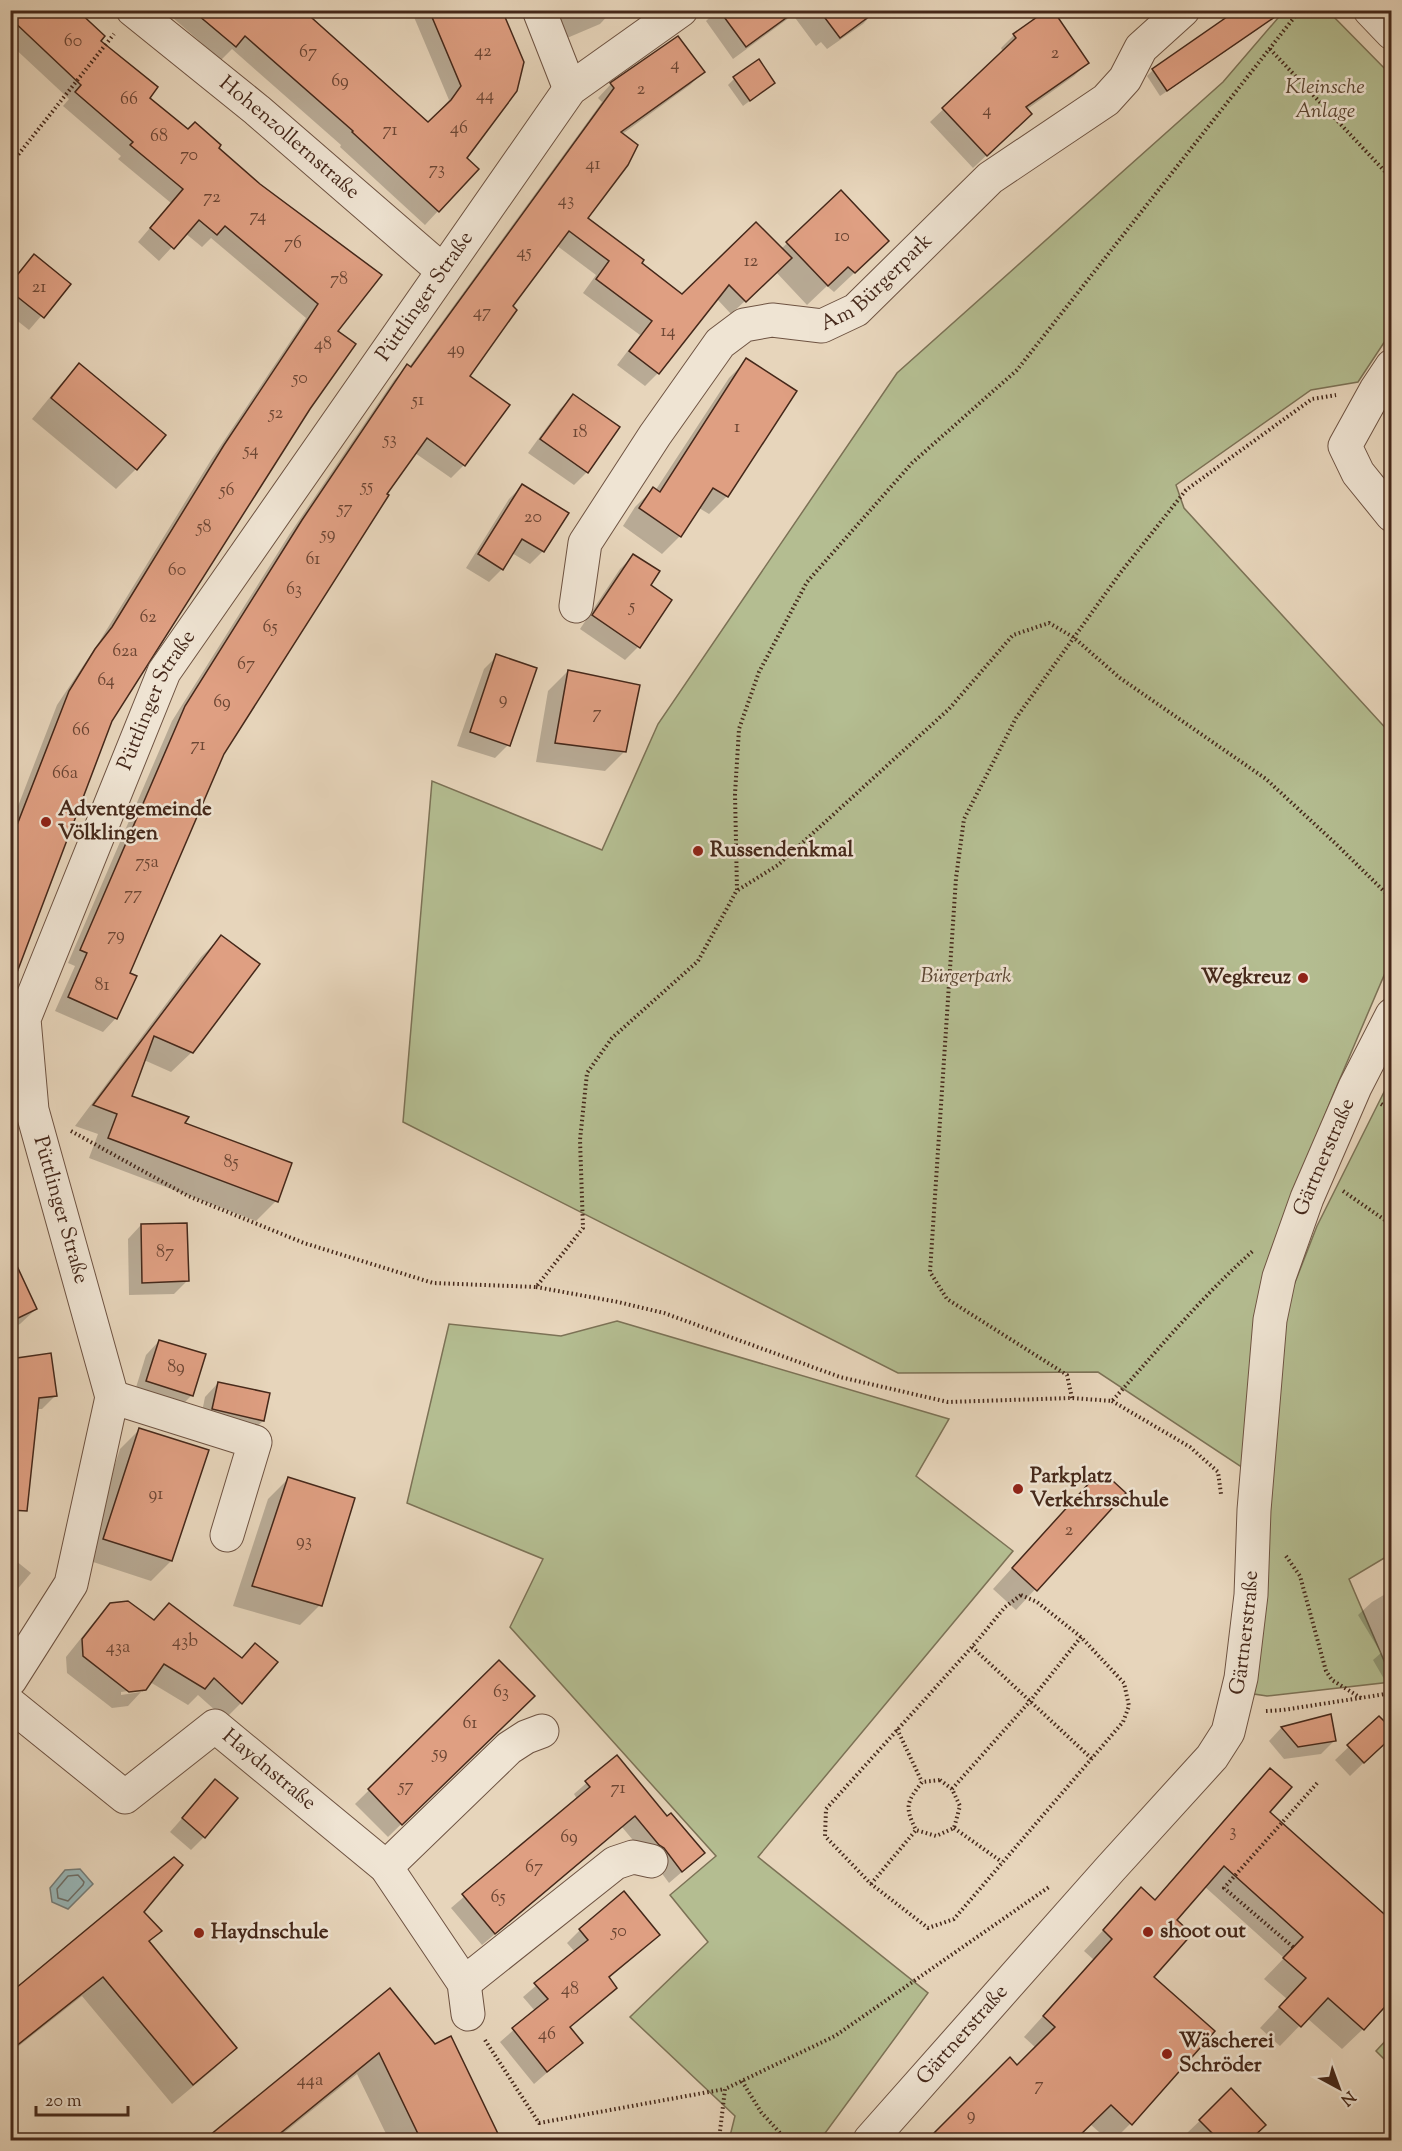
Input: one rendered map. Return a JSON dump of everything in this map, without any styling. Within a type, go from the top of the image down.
[{"type":"street","name":"Hohenzollernstraße","points":[[133,10],[256,110],[443,271]]},
{"type":"street","points":[[539,10],[570,89]]},
{"type":"street","name":"Püttlinger Straße","points":[[10,1680],[71,1584],[112,1397],[22,1104],[24,1019],[164,672],[570,89],[681,10]]},
{"type":"street","name":"Am Bürgerpark","points":[[576,606],[585,543],[655,435],[720,343],[744,325],[772,320],[822,326],[856,310],[990,178],[1106,100],[1125,79],[1141,48],[1182,10]]},
{"type":"street","points":[[1370,10],[1392,33]]},
{"type":"street","points":[[1384,378],[1345,446],[1358,473],[1392,515]]},
{"type":"street","name":"Gärtnerstraße","points":[[870,2140],[1212,1757],[1228,1732],[1236,1704],[1251,1595],[1253,1534],[1270,1320],[1279,1277],[1318,1173],[1355,1087],[1392,1015]]},
{"type":"street","points":[[112,1397],[255,1442],[227,1535]]},
{"type":"street","name":"Haydnstraße","points":[[10,1704],[125,1797],[215,1726],[386,1867],[466,1999]]},
{"type":"street","points":[[386,1867],[509,1748],[526,1737],[542,1731]]},
{"type":"street","points":[[466,1999],[615,1863],[633,1857],[651,1861]]},
{"type":"path","points":[[10,165],[133,10]]},
{"type":"path","points":[[737,890],[735,794],[739,729],[759,672],[807,582],[912,463],[1017,370],[1300,10]]},
{"type":"path","points":[[1270,49],[1392,179]]},
{"type":"path","points":[[1072,1398],[1067,1375],[947,1299],[930,1272],[956,878],[964,819],[1016,718],[1121,572],[1186,490],[1312,399],[1384,378]]},
{"type":"path","points":[[536,1287],[583,1228],[580,1140],[587,1073],[612,1038],[698,961],[737,890],[777,865],[949,709],[1013,635],[1049,623],[1073,637],[1120,678],[1266,779],[1392,899]]},
{"type":"path","points":[[22,1104],[188,1196],[304,1243],[433,1283],[536,1287],[664,1312],[840,1377],[948,1402],[1072,1398],[1112,1401],[1190,1447],[1218,1472],[1221,1495]]},
{"type":"path","points":[[1318,1173],[1392,1225]]},
{"type":"path","points":[[1112,1401],[1230,1271],[1267,1238],[1294,1233]]},
{"type":"path","points":[[1253,1534],[1279,1547],[1296,1569],[1309,1604],[1326,1671],[1332,1680],[1361,1698]]},
{"type":"path","points":[[1021,1595],[1038,1602],[1081,1637],[1124,1683],[1129,1706],[1123,1722],[954,1919],[928,1928],[871,1884],[825,1836],[826,1809],[972,1647],[1005,1607],[1021,1595]]},
{"type":"path","points":[[952,1789],[1031,1700],[1081,1637]]},
{"type":"path","points":[[972,1647],[1092,1759]]},
{"type":"path","points":[[1236,1704],[1262,1711],[1283,1710],[1392,1693]]},
{"type":"path","points":[[897,1729],[922,1782]]},
{"type":"path","points":[[940,1780],[952,1789],[960,1806],[954,1828],[936,1836],[916,1830],[908,1814],[909,1799],[922,1782],[940,1780]]},
{"type":"path","points":[[1293,1947],[1224,1888],[1319,1781]]},
{"type":"path","points":[[954,1828],[1003,1863]]},
{"type":"path","points":[[871,1884],[916,1830]]},
{"type":"path","points":[[466,1999],[539,2123],[725,2089],[835,2036],[1053,1884]]},
{"type":"path","points":[[742,2081],[761,2112],[780,2133],[782,2140]]},
{"type":"path","points":[[719,2140],[725,2089]]},
{"type":"green space","name":"Bürgerpark","points":[[1284,11],[1328,11],[1391,75],[1391,332],[1358,382],[1311,390],[1176,485],[1184,508],[1391,734],[1391,959],[1333,1095],[1278,1234],[1249,1472],[1098,1372],[898,1373],[403,1122],[432,781],[602,850],[658,724],[897,373],[1223,82]]},
{"type":"green space","points":[[1391,1078],[1391,1554],[1349,1579],[1391,1677],[1391,1682],[1267,1696],[1254,1694],[1283,1334],[1292,1290],[1317,1226]]},
{"type":"green space","points":[[617,1321],[949,1419],[916,1476],[1013,1551],[758,1857],[928,1993],[820,2140],[729,2140],[735,2116],[630,2017],[708,1942],[670,1895],[716,1856],[510,1627],[543,1559],[407,1503],[449,1324],[561,1336]]},
{"type":"green space","points":[[1391,2035],[1391,2066],[1376,2051]]},
{"type":"water","points":[[80,1869],[93,1884],[68,1909],[52,1902],[50,1888],[65,1870]]},
{"type":"building","points":[[10,10],[77,10],[105,36],[101,41],[158,87],[150,98],[188,129],[195,122],[221,145],[219,148],[260,184],[382,275],[338,331],[356,344],[310,409],[112,721],[13,983],[10,983],[10,843],[69,691],[95,649],[112,627],[224,445],[318,304],[225,226],[217,235],[199,220],[174,249],[150,228],[183,189],[130,145],[133,142],[75,92],[81,85],[10,18]]},
{"type":"building","points":[[192,10],[303,10],[428,122],[451,100],[461,86],[429,10],[502,10],[524,62],[517,91],[467,158],[479,169],[439,212],[353,131],[245,36],[236,47]]},
{"type":"building","points":[[719,10],[797,10],[746,47]]},
{"type":"building","points":[[819,10],[878,10],[840,38]]},
{"type":"building","points":[[1047,10],[1053,10],[1089,63],[1026,107],[1032,114],[987,156],[942,108],[1016,38],[1013,34]]},
{"type":"building","points":[[1237,10],[1285,10],[1167,91],[1152,69]]},
{"type":"building","points":[[678,36],[705,72],[621,132],[638,145],[628,165],[588,218],[644,260],[642,263],[682,294],[756,222],[792,258],[746,302],[729,285],[659,374],[629,351],[652,321],[596,279],[609,261],[569,231],[513,306],[517,310],[470,376],[510,405],[465,466],[427,438],[387,494],[389,495],[224,754],[130,973],[137,976],[117,1019],[68,997],[87,953],[80,950],[185,706],[302,520],[407,364],[411,367],[614,88],[610,83]]},
{"type":"building","points":[[759,59],[775,83],[750,101],[733,77]]},
{"type":"building","points":[[841,190],[889,241],[855,273],[848,267],[828,286],[786,242]]},
{"type":"building","points":[[34,254],[71,284],[44,318],[10,291],[10,284]]},
{"type":"building","points":[[746,358],[797,391],[728,497],[713,488],[681,537],[639,508],[653,487],[660,492]]},
{"type":"building","points":[[79,363],[166,435],[137,470],[51,398]]},
{"type":"building","points":[[573,394],[620,427],[588,473],[540,439]]},
{"type":"building","points":[[522,484],[569,513],[544,552],[522,539],[503,570],[478,554]]},
{"type":"building","points":[[633,554],[660,571],[651,585],[672,600],[640,648],[592,615]]},
{"type":"building","points":[[496,654],[537,668],[510,746],[470,732]]},
{"type":"building","points":[[568,670],[640,685],[626,752],[555,743]]},
{"type":"building","points":[[221,935],[260,964],[193,1053],[154,1036],[132,1096],[189,1117],[185,1123],[292,1163],[278,1202],[108,1138],[117,1114],[93,1105]]},
{"type":"building","points":[[187,1223],[189,1281],[142,1283],[141,1224]]},
{"type":"building","points":[[10,1251],[37,1309],[10,1322]]},
{"type":"building","points":[[159,1340],[206,1354],[193,1396],[146,1381]]},
{"type":"building","points":[[51,1353],[57,1396],[39,1398],[27,1511],[10,1510],[10,1359]]},
{"type":"building","points":[[218,1382],[270,1393],[264,1421],[212,1409]]},
{"type":"building","points":[[139,1428],[209,1450],[172,1561],[103,1539]]},
{"type":"building","points":[[1101,1470],[1126,1493],[1037,1591],[1012,1568]]},
{"type":"building","points":[[288,1477],[355,1498],[322,1606],[252,1586]]},
{"type":"building","points":[[128,1601],[154,1620],[169,1603],[242,1658],[255,1643],[278,1662],[242,1704],[214,1678],[205,1689],[164,1664],[146,1690],[129,1692],[83,1656],[82,1639],[110,1603]]},
{"type":"building","points":[[499,1660],[535,1696],[402,1825],[368,1789]]},
{"type":"building","points":[[1331,1714],[1336,1741],[1298,1747],[1281,1727]]},
{"type":"building","points":[[1379,1716],[1392,1729],[1392,1737],[1364,1763],[1347,1745]]},
{"type":"building","points":[[617,1755],[667,1816],[671,1813],[705,1853],[682,1872],[635,1816],[495,1934],[462,1894],[590,1787],[585,1781]]},
{"type":"building","points":[[1270,1768],[1292,1787],[1270,1812],[1392,1921],[1392,1999],[1364,2030],[1328,1998],[1301,2027],[1279,2007],[1306,1978],[1283,1958],[1303,1937],[1224,1866],[1177,1920],[1192,1934],[1154,1977],[1215,2031],[1132,2125],[1111,2105],[1075,2140],[927,2140],[1010,2057],[1017,2065],[1055,2027],[1043,2016],[1112,1939],[1103,1930],[1141,1887],[1155,1900]]},
{"type":"building","points":[[215,1779],[238,1798],[205,1838],[182,1818]]},
{"type":"building","points":[[174,1857],[183,1865],[144,1912],[162,1931],[149,1941],[237,2048],[193,2085],[103,1977],[10,2051],[10,1993]]},
{"type":"building","points":[[624,1891],[660,1935],[609,1977],[617,1988],[570,2027],[583,2043],[547,2072],[512,2028],[548,1999],[534,1983],[588,1940],[579,1929]]},
{"type":"building","points":[[390,1988],[435,2044],[451,2036],[501,2140],[421,2140],[379,2053],[272,2140],[204,2140]]},
{"type":"building","points":[[1231,2088],[1266,2125],[1250,2140],[1219,2140],[1199,2120]]},
{"type":"place","name":"Adventgemeinde Völklingen","points":[[46,822]]},
{"type":"place","name":"Russendenkmal","points":[[698,851]]},
{"type":"place","name":"Wegkreuz","points":[[1303,978]]},
{"type":"place","name":"Parkplatz Verkehrsschule","points":[[1018,1489]]},
{"type":"place","name":"shoot out","points":[[1148,1932]]},
{"type":"place","name":"Haydnschule","points":[[199,1933]]},
{"type":"place","name":"Wäscherei Schröder","points":[[1167,2054]]},
{"type":"park label","name":"Kleinsche Anlage","points":[[1325,100]]}]
